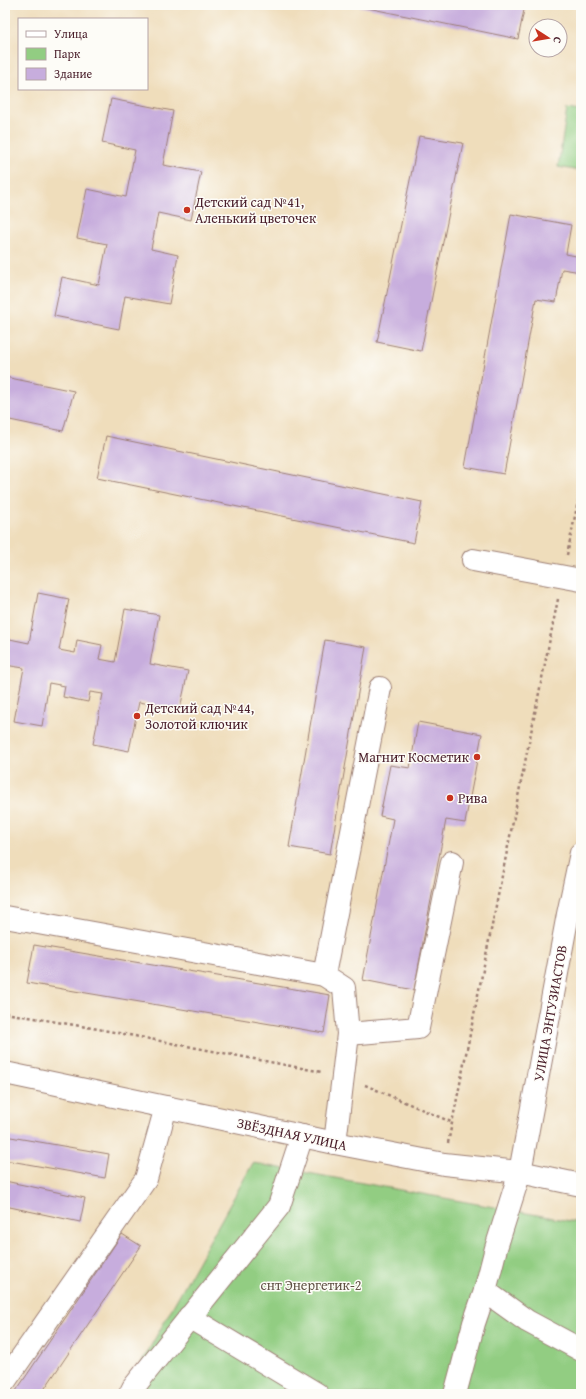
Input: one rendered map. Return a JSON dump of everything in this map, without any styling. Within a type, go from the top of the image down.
[{"type":"street","points":[[473,560],[572,578]]},
{"type":"street","points":[[324,975],[380,688]]},
{"type":"street","name":"УЛИЦА ЭНТУЗИАСТОВ","points":[[455,1394],[474,1323],[520,1172],[574,915],[581,854]]},
{"type":"street","points":[[348,1034],[418,1028],[452,862]]},
{"type":"street","points":[[5,917],[324,975],[344,988],[348,1034],[335,1143]]},
{"type":"street","name":"ЗВЁЗДНАЯ УЛИЦА","points":[[5,1073],[335,1143],[444,1164],[520,1172],[581,1184]]},
{"type":"street","points":[[5,1381],[146,1179],[166,1107]]},
{"type":"street","points":[[133,1392],[190,1317],[279,1206],[302,1136]]},
{"type":"street","points":[[485,1291],[527,1321],[581,1350]]},
{"type":"street","points":[[190,1317],[317,1394]]},
{"type":"path","points":[[444,1164],[451,1122],[572,578],[581,487]]},
{"type":"path","points":[[5,1013],[105,1030],[343,1076],[451,1122]]},
{"type":"green space","points":[[567,109],[581,111],[581,171],[558,167]]},
{"type":"green space","name":"снт Энергетик-2","points":[[253,1163],[581,1223],[581,1394],[124,1394]]},
{"type":"building","points":[[353,5],[525,5],[518,39]]},
{"type":"building","points":[[111,99],[173,111],[163,165],[201,172],[191,220],[158,213],[151,249],[178,255],[169,304],[125,296],[119,329],[54,316],[62,277],[99,285],[107,244],[77,238],[87,189],[126,197],[135,150],[102,143]]},
{"type":"building","points":[[419,136],[463,143],[421,351],[377,342]]},
{"type":"building","points":[[511,214],[571,225],[566,254],[581,257],[581,272],[562,269],[556,302],[536,299],[504,474],[465,467]]},
{"type":"building","points":[[5,377],[74,391],[63,431],[5,419]]},
{"type":"building","points":[[106,436],[422,502],[414,543],[97,478]]},
{"type":"building","points":[[38,593],[69,599],[59,650],[75,653],[77,640],[102,645],[99,659],[115,662],[125,609],[159,615],[150,664],[188,671],[180,709],[139,702],[129,751],[93,744],[103,694],[90,692],[88,702],[63,697],[65,686],[49,683],[42,726],[14,721],[24,668],[5,665],[5,638],[29,643]]},
{"type":"building","points":[[325,640],[366,647],[330,854],[289,847]]},
{"type":"building","points":[[418,722],[482,734],[465,823],[446,820],[414,990],[363,980],[393,819],[380,816],[390,765],[410,768]]},
{"type":"building","points":[[34,945],[330,995],[324,1033],[27,983]]},
{"type":"building","points":[[5,1136],[109,1154],[105,1178],[5,1160]]},
{"type":"building","points":[[5,1181],[85,1198],[80,1222],[5,1206]]},
{"type":"building","points":[[122,1234],[141,1246],[41,1394],[14,1394]]},
{"type":"place","name":"Детский сад №41, Аленький цветочек","points":[[187,210]]},
{"type":"place","name":"Детский сад №44, Золотой ключик","points":[[137,716]]},
{"type":"place","name":"Магнит Косметик","points":[[477,757]]},
{"type":"place","name":"Рива","points":[[450,798]]}]
